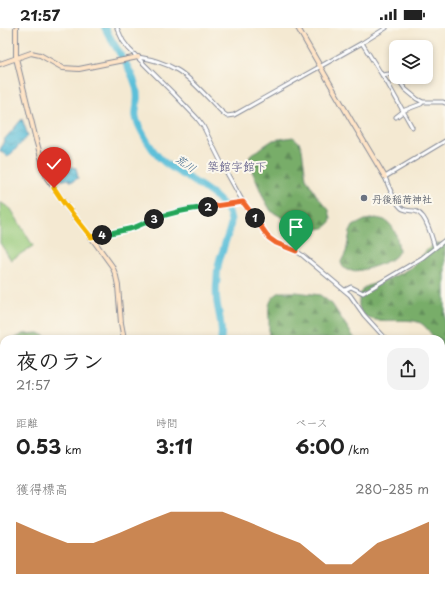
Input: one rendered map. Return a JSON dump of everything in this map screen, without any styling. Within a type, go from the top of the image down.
[{"type":"street","points":[[16,28],[16,58],[47,178],[112,266],[118,286],[123,335]]},
{"type":"street","points":[[117,28],[123,41],[203,126],[243,202],[269,238],[276,243],[302,255],[350,294],[364,315],[382,335]]},
{"type":"street","points":[[298,28],[385,177],[400,206],[405,210],[416,210],[422,216],[426,222],[435,248]]},
{"type":"street","points":[[0,64],[31,53],[40,55],[63,68],[79,69],[138,57],[149,59],[178,70],[192,82],[222,113],[227,116],[234,115],[386,28]]},
{"type":"street","points":[[362,43],[388,84],[412,127]]},
{"type":"street","points":[[382,75],[392,75],[398,79],[405,89],[423,102]]},
{"type":"street","points":[[396,117],[423,102],[445,103]]},
{"type":"street","points":[[385,177],[445,141]]},
{"type":"street","points":[[91,237],[133,228],[152,219],[183,210],[243,202]]},
{"type":"street","points":[[345,290],[351,287],[363,293],[422,258],[445,240]]},
{"type":"green space","points":[[293,137],[299,142],[302,149],[306,178],[317,196],[329,210],[331,219],[330,223],[324,228],[317,229],[297,224],[271,211],[264,199],[249,164],[250,155],[273,140]]},
{"type":"green space","points":[[0,202],[11,209],[33,246],[11,260],[0,243]]},
{"type":"green space","points":[[376,218],[385,220],[392,227],[397,239],[399,251],[396,256],[383,263],[364,270],[347,270],[343,267],[341,262],[346,252],[350,232],[353,226],[365,220]]},
{"type":"green space","points":[[437,243],[445,244],[445,335],[432,335],[421,323],[418,322],[371,319],[364,316],[360,310],[359,300],[362,291],[369,286],[412,267],[433,245]]},
{"type":"green space","points":[[280,292],[296,292],[320,295],[332,304],[352,335],[268,335],[270,304]]},
{"type":"green space","points":[[39,333],[43,335],[21,335]]},
{"type":"water","points":[[22,119],[28,136],[8,157],[0,151],[4,140]]},
{"type":"water","points":[[72,167],[76,168],[78,178],[73,181],[70,181],[69,179],[60,179],[60,175]]},
{"type":"waterway","name":"荒川","points":[[105,28],[127,65],[134,81],[137,96],[137,120],[141,131],[152,148],[164,162],[214,195],[229,212],[231,224],[219,260],[216,285],[221,335]]},
{"type":"place","name":"丹後稲荷神社","points":[[364,198]]},
{"type":"district","name":"築館字館下","points":[[237,166]]},
{"type":"route","points":[[54,188],[91,237],[133,228],[152,219],[183,210],[243,202],[269,238],[276,243],[296,251]]}]
